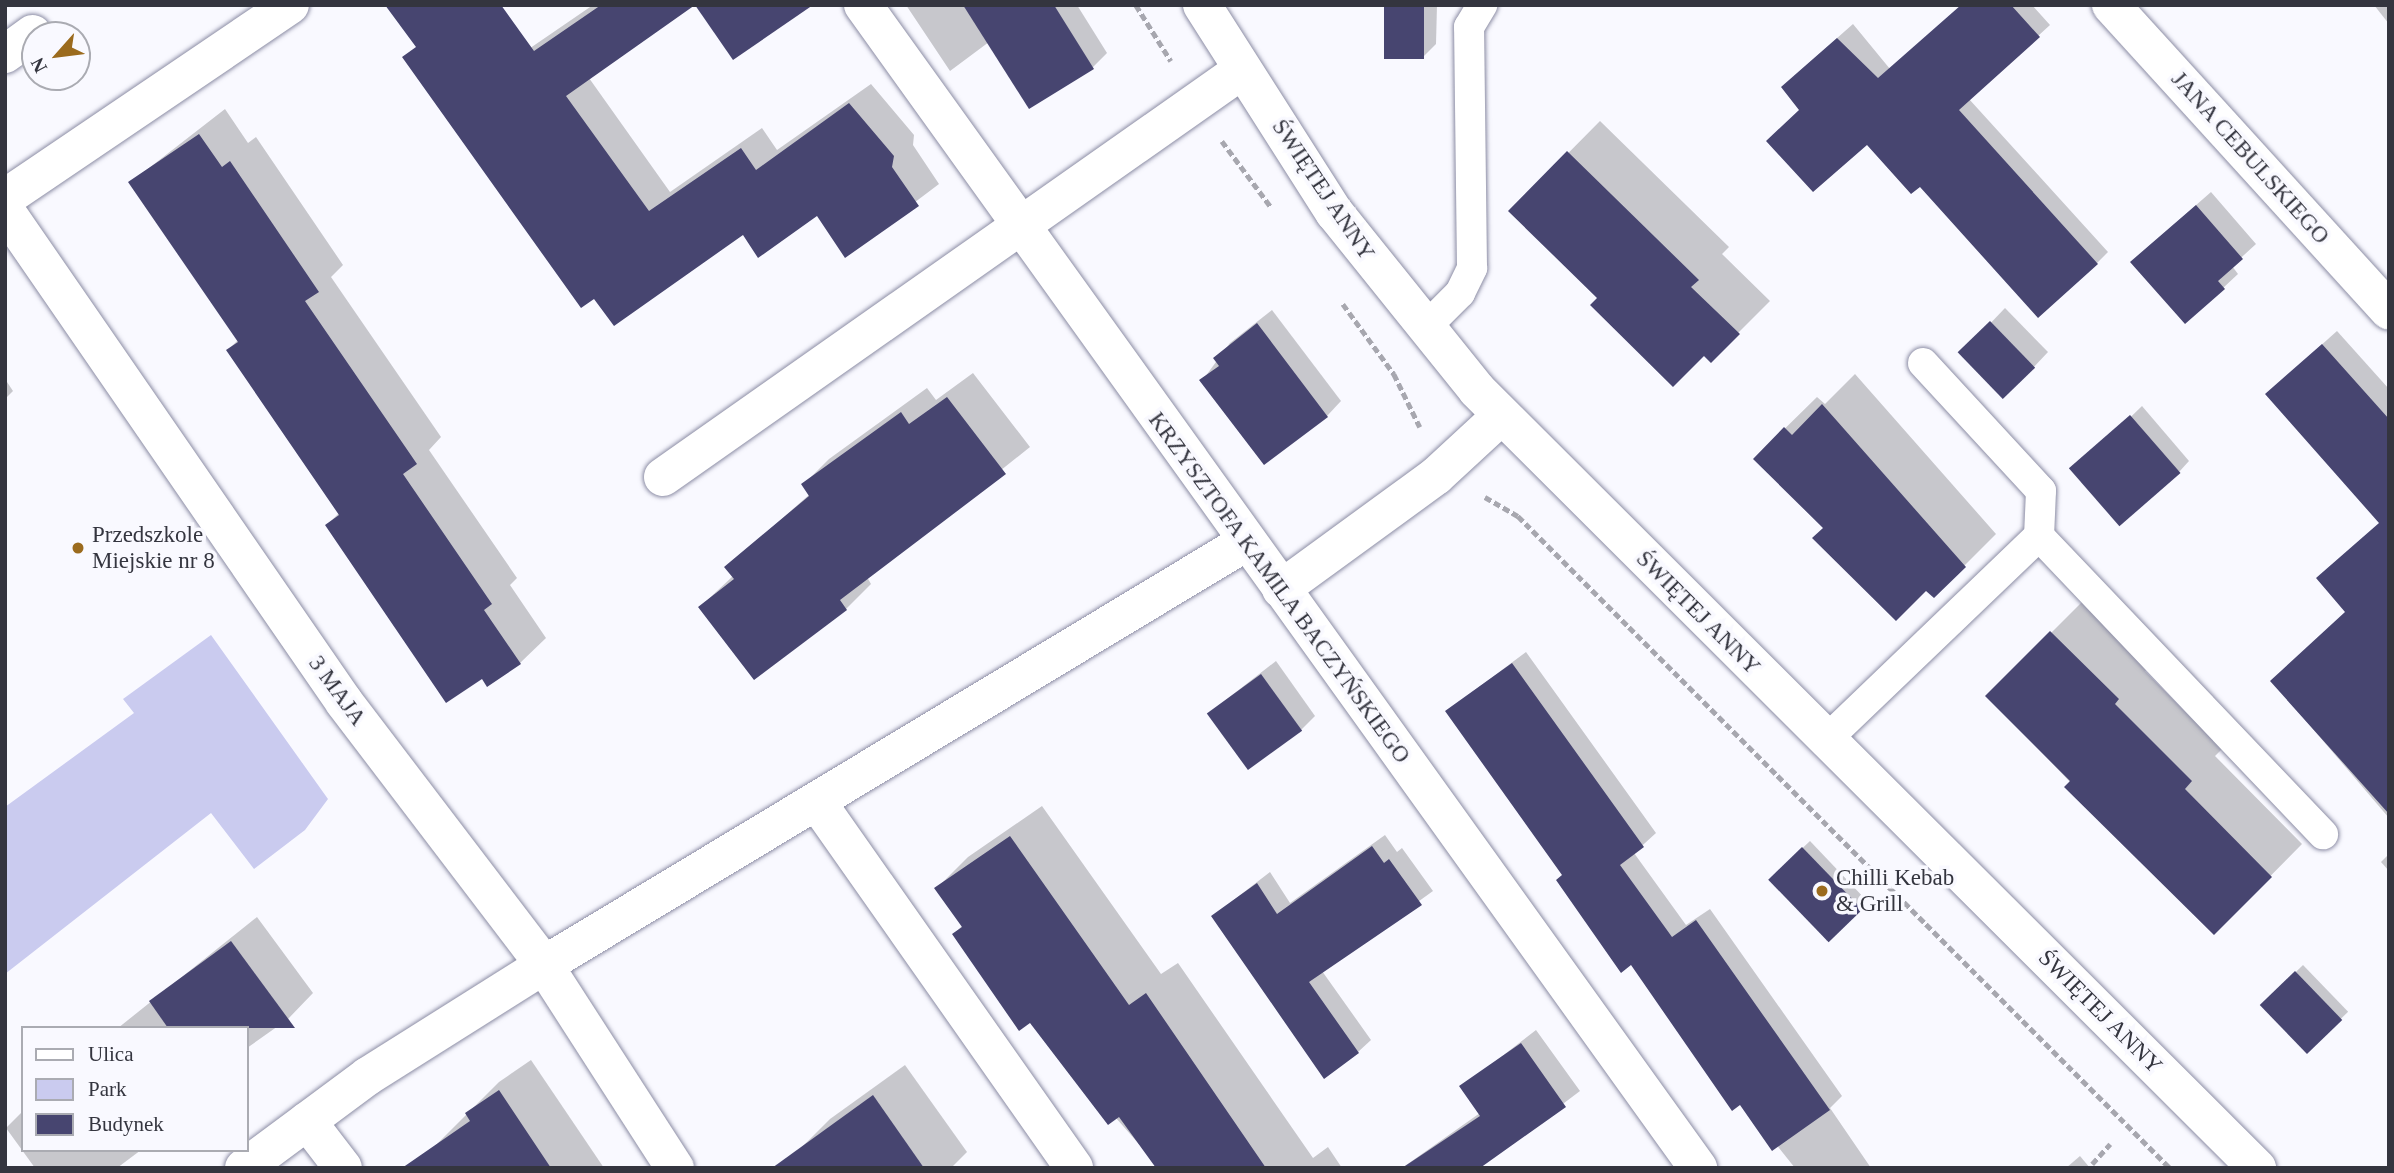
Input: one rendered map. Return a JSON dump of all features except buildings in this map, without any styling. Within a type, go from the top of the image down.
[{"type":"street","points":[[5,198],[290,5]]},
{"type":"street","name":"KRZYSZTOFA KAMILA BACZYŃSKIEGO","points":[[863,5],[1019,226],[1698,1168]]},
{"type":"street","name":"ŚWIĘTEJ ANNY","points":[[1202,5],[1334,212],[1424,329],[1501,416],[2257,1168]]},
{"type":"street","name":"JANA CEBULSKIEGO","points":[[2110,5],[2389,311]]},
{"type":"street","points":[[663,477],[1242,69]]},
{"type":"street","name":"3 MAJA","points":[[5,210],[344,702],[544,965],[675,1168]]},
{"type":"street","points":[[1281,589],[1436,476],[1501,416]]},
{"type":"street","points":[[244,1168],[307,1121],[544,965],[1246,542]]},
{"type":"street","points":[[817,802],[1074,1168]]},
{"type":"street","points":[[307,1121],[343,1168]]},
{"type":"lane","points":[[1424,329],[1460,293],[1472,268],[1469,27],[1482,5]]},
{"type":"lane","points":[[1826,740],[2039,537],[2041,491],[1923,363]]},
{"type":"lane","points":[[2039,537],[2323,835]]},
{"type":"path","points":[[1136,5],[1178,73]]},
{"type":"path","points":[[1219,138],[1278,216]]},
{"type":"path","points":[[1336,295],[1394,374],[1427,442]]},
{"type":"path","points":[[1472,489],[1518,516],[2170,1168]]},
{"type":"path","points":[[2092,1164],[2110,1144]]},
{"type":"green space","points":[[211,635],[328,799],[305,830],[254,869],[211,813],[5,974],[5,807],[134,713],[123,699]]},
{"type":"place","name":"Przedszkole Miejskie nr 8","points":[[78,548]]},
{"type":"place","name":"Chilli Kebab & Grill","points":[[1822,891]]}]
